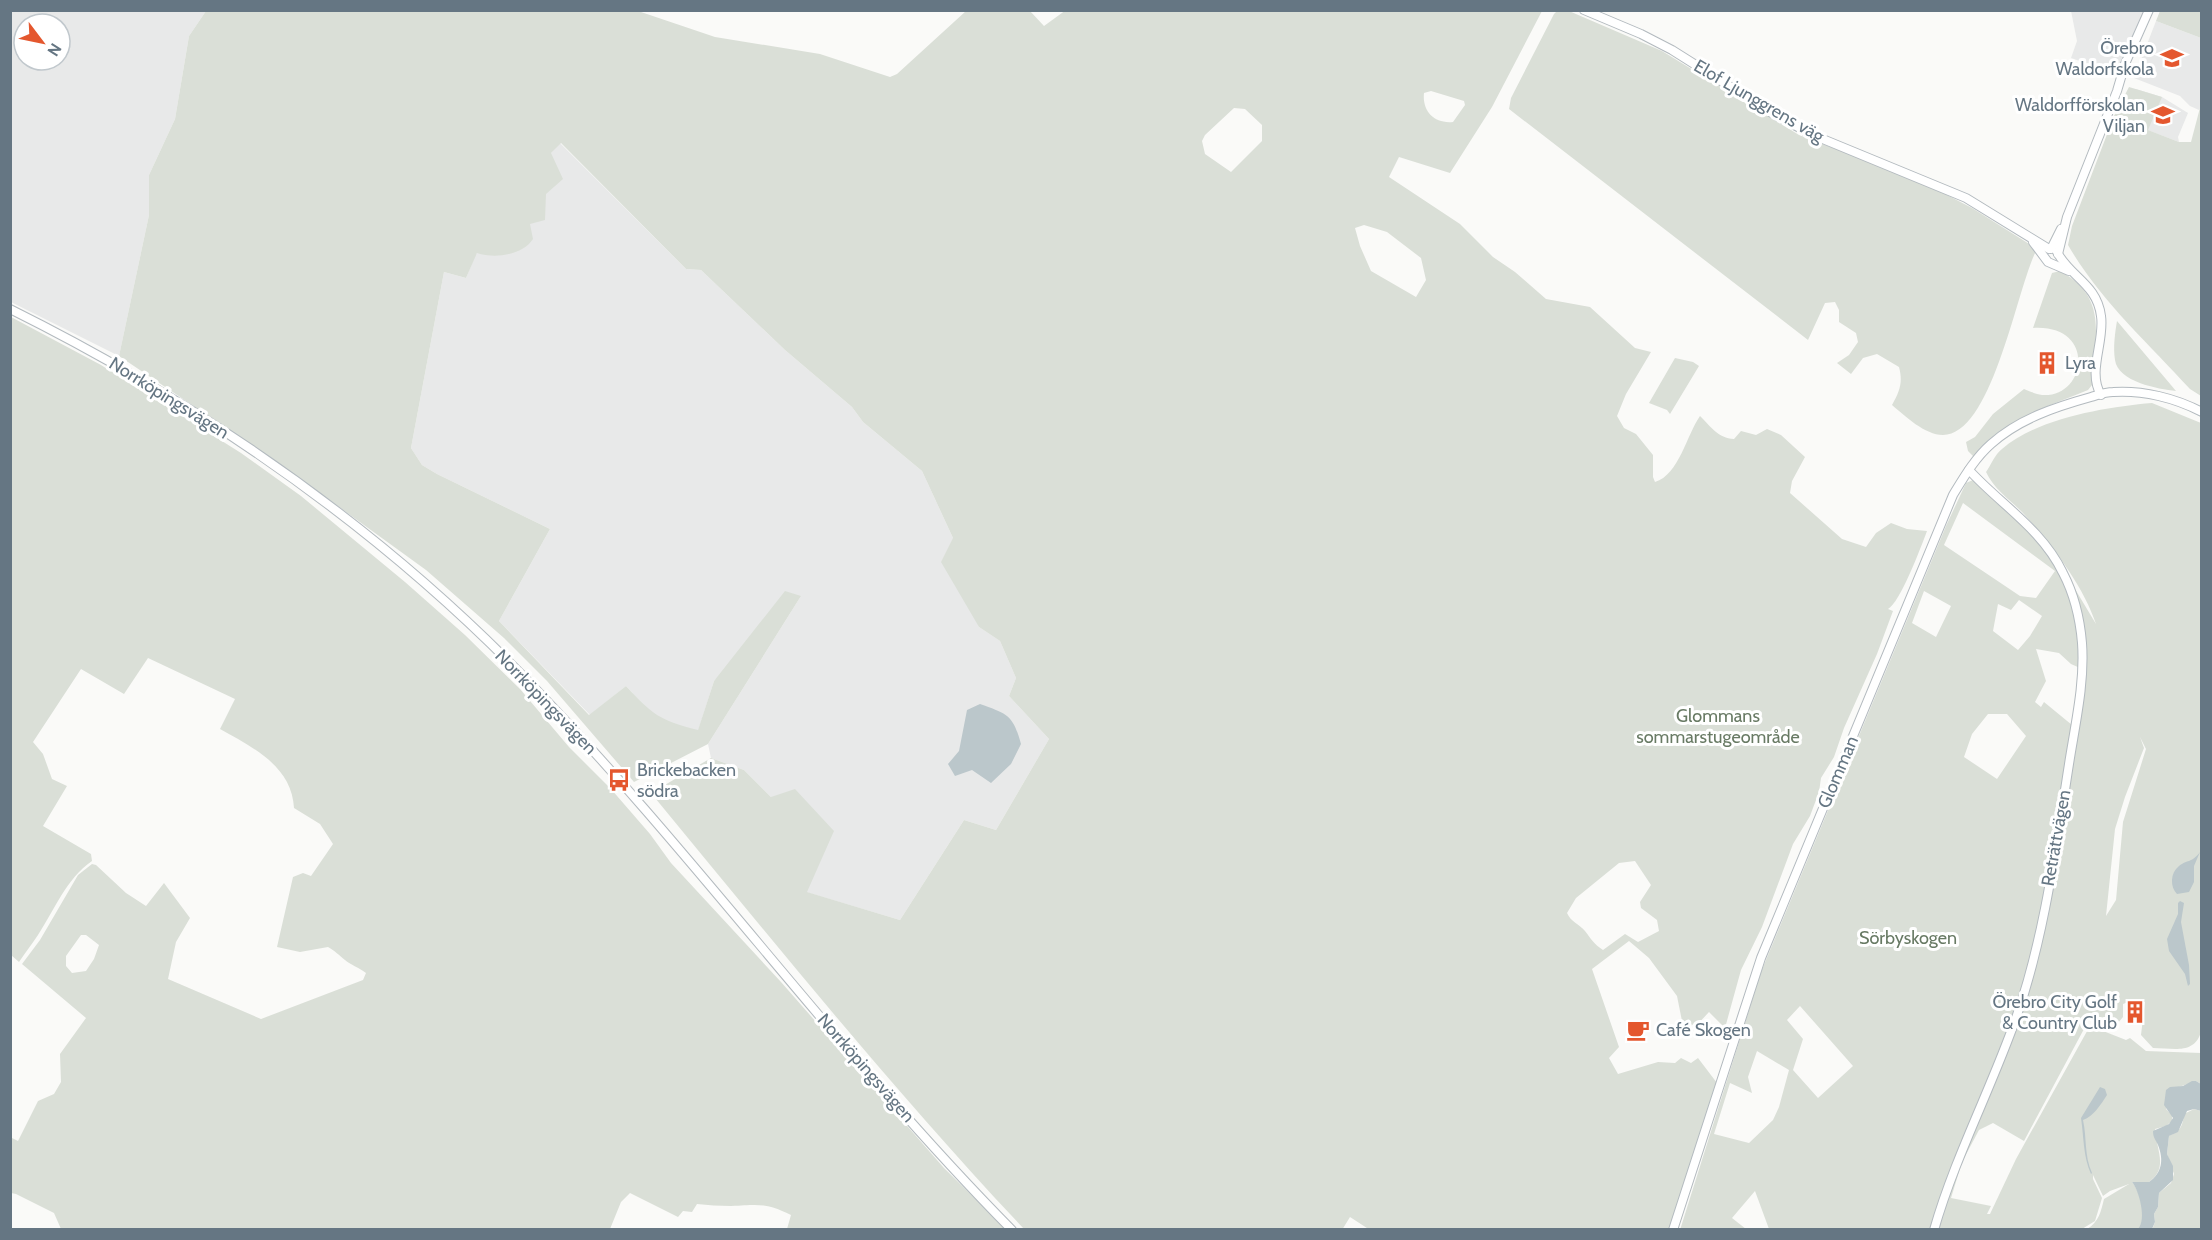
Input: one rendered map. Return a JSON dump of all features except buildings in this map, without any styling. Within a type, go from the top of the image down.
[{"type":"main road","name":"Elof Ljunggrens väg","points":[[1584,10],[1672,50],[1775,115],[1813,135],[1966,198],[2052,252]]},
{"type":"main road","points":[[2052,252],[2118,91],[2125,64],[2149,10]]},
{"type":"main road","points":[[2052,252],[2057,260],[2053,263],[2075,274]]},
{"type":"main road","points":[[2052,252],[2089,286],[2099,305],[2102,331],[2096,375],[2097,388],[2101,394]]},
{"type":"main road","name":"Norrköpingsvägen","points":[[10,309],[123,369],[221,428],[365,534],[441,597],[522,675],[597,755],[938,1151],[1012,1230]]},
{"type":"main road","name":"Glomman","points":[[1673,1230],[1765,947],[1953,495],[1969,470],[1991,444],[2027,419],[2101,394],[2151,395],[2172,400],[2202,412]]},
{"type":"main road","name":"Reträttvägen","points":[[1934,1230],[1950,1182],[1998,1067],[2027,987],[2063,804],[2076,722],[2082,662],[2078,613],[2063,572],[2035,532],[1969,470]]},
{"type":"shaded area","points":[[11,11],[206,11],[189,36],[175,119],[149,175],[149,215],[119,356],[11,302]]},
{"type":"shaded area","points":[[2071,11],[2145,11],[2117,74],[2071,58],[2077,41]]},
{"type":"shaded area","name":"Örebro Waldorfskola","points":[[2156,21],[2201,38],[2202,104],[2199,110],[2190,106],[2180,96],[2134,78]]},
{"type":"shaded area","name":"Waldorfförskolan Viljan","points":[[2136,89],[2162,97],[2188,113],[2178,137],[2179,142],[2137,126]]},
{"type":"shaded area","points":[[560,143],[686,269],[701,270],[785,350],[852,407],[863,422],[922,471],[953,538],[979,627],[1000,641],[1016,678],[1009,696],[1049,739],[996,830],[964,820],[900,920],[806,892],[771,797],[744,770],[711,758],[708,744],[801,596],[714,681],[698,731],[668,723],[649,711],[626,686],[590,715],[499,621],[550,529],[437,474],[422,465],[411,448],[444,272],[466,278],[475,256],[491,233],[546,194],[550,154]]},
{"type":"shaded area","points":[[980,704],[1008,717],[1015,727],[1021,744],[1011,764],[991,783],[972,770],[955,776],[948,764],[959,751],[967,710]]},
{"type":"shaded area","points":[[2200,852],[2194,866],[2194,882],[2189,892],[2177,894],[2172,884],[2174,872]]},
{"type":"shaded area","points":[[2180,901],[2184,903],[2181,922],[2189,965],[2190,984],[2188,986],[2185,974],[2169,951],[2167,939],[2178,914]]},
{"type":"shaded area","points":[[2192,1081],[2201,1084],[2201,1111],[2194,1109],[2187,1111],[2178,1132],[2169,1136],[2167,1154],[2173,1166],[2173,1180],[2159,1193],[2152,1229],[2138,1229],[2141,1225],[2142,1212],[2137,1191],[2132,1182],[2149,1182],[2157,1175],[2161,1166],[2161,1156],[2153,1131],[2169,1124],[2173,1118],[2164,1105],[2166,1090]]},
{"type":"shaded area","points":[[2100,1087],[2105,1089],[2107,1095],[2094,1113],[2083,1120],[2091,1174],[2085,1154],[2081,1118]]},
{"type":"green space","name":"Glommans sommarstugeområde","points":[[1066,10],[1542,11],[1492,107],[1450,173],[1399,157],[1389,177],[1460,224],[1493,257],[1515,272],[1546,299],[1590,307],[1635,348],[1651,352],[1626,394],[1617,416],[1624,428],[1636,434],[1653,455],[1655,482],[1663,478],[1676,463],[1700,416],[1723,437],[1734,439],[1741,431],[1756,435],[1767,429],[1781,435],[1805,457],[1792,481],[1790,493],[1842,539],[1866,547],[1876,533],[1891,523],[1907,529],[1927,531],[1904,586],[1893,605],[1888,609],[1893,611],[1877,654],[1844,728],[1834,757],[1821,778],[1819,792],[1810,816],[1793,844],[1762,927],[1741,970],[1725,1028],[1709,1012],[1696,1026],[1682,1021],[1677,996],[1649,958],[1629,941],[1592,969],[1619,1047],[1609,1058],[1618,1074],[1658,1062],[1675,1063],[1681,1058],[1691,1063],[1698,1058],[1717,1083],[1671,1229],[1370,1230],[1350,1217],[1342,1230],[1024,1229],[881,1069],[651,793],[711,758],[744,770],[771,797],[795,789],[834,831],[807,892],[900,920],[964,820],[996,830],[1049,739],[1009,696],[1016,678],[1000,641],[979,627],[941,562],[953,538],[922,471],[863,422],[852,407],[785,350],[701,270],[686,269],[561,143],[551,153],[563,179],[546,194],[545,220],[530,224],[533,239],[523,249],[508,254],[492,256],[477,253],[466,278],[444,272],[411,448],[422,465],[437,474],[550,529],[499,621],[589,715],[626,686],[643,704],[658,715],[674,723],[698,730],[714,681],[785,591],[801,596],[708,744],[634,782],[547,681],[504,638],[426,570],[277,462],[119,356],[149,215],[149,175],[175,119],[189,36],[206,11],[638,11],[715,37],[820,54],[890,77],[897,74],[966,11],[1030,11],[1044,26]],"holes":[[[1431,91],[1464,101],[1465,105],[1453,122],[1440,121],[1427,111],[1424,93]],[[1234,108],[1245,109],[1262,125],[1262,141],[1231,172],[1205,154],[1202,141],[1205,135]],[[1364,225],[1387,232],[1421,258],[1426,280],[1416,297],[1371,271],[1355,228]],[[1635,861],[1651,885],[1640,902],[1641,908],[1657,920],[1659,931],[1638,942],[1625,934],[1603,950],[1567,913],[1576,898],[1619,863]]]},
{"type":"green space","points":[[1569,11],[1662,51],[1799,135],[1922,182],[1972,208],[2037,249],[1989,386],[1976,411],[1961,429],[1943,435],[1929,432],[1892,405],[1900,386],[1899,367],[1877,354],[1863,358],[1851,374],[1837,363],[1849,355],[1858,342],[1856,333],[1839,322],[1839,310],[1835,302],[1825,303],[1808,340],[1509,109],[1511,98],[1554,14]]},
{"type":"green space","points":[[2160,11],[2201,11],[2201,38],[2156,21]]},
{"type":"green space","points":[[2129,87],[2162,97],[2148,130],[2179,142],[2191,142],[2201,104],[2201,396],[2190,389],[2109,302],[2080,265],[2068,245],[2072,226],[2114,116]]},
{"type":"green space","points":[[2060,271],[2076,282],[2093,307],[2096,335],[2092,385],[2088,390],[2041,409],[2012,424],[1998,433],[1974,457],[1968,451],[1966,442],[1975,437],[1993,414],[2024,389],[2042,395],[2057,393],[2069,385],[2076,374],[2078,361],[2076,348],[2068,337],[2054,330],[2033,328],[2052,273]]},
{"type":"green space","points":[[11,317],[101,365],[241,453],[301,496],[465,635],[520,689],[569,747],[611,789],[650,834],[671,863],[781,982],[944,1168],[1006,1229],[787,1229],[791,1215],[767,1206],[697,1204],[692,1212],[683,1211],[678,1217],[630,1193],[621,1202],[610,1229],[61,1229],[54,1213],[11,1193],[10,1137],[18,1141],[38,1101],[54,1094],[61,1082],[60,1054],[86,1018],[22,964],[40,940],[78,875],[92,864],[96,865],[126,893],[146,906],[164,883],[190,918],[176,942],[168,979],[261,1019],[363,980],[366,973],[328,947],[300,952],[277,947],[293,877],[303,873],[311,876],[333,844],[320,824],[294,808],[292,793],[278,769],[257,751],[220,729],[235,699],[148,658],[124,694],[81,669],[33,742],[43,754],[52,779],[67,786],[43,826],[91,854],[92,861],[75,876],[68,885],[19,962],[11,955]],"holes":[[[81,935],[86,935],[99,945],[94,959],[86,971],[72,973],[66,966],[66,956]]]},
{"type":"green space","points":[[2117,321],[2176,391],[2140,383],[2123,374],[2115,360]]},
{"type":"green space","points":[[1675,358],[1693,362],[1699,366],[1670,414],[1667,410],[1649,403]]},
{"type":"green space","points":[[2152,403],[2201,423],[2201,1032],[2193,1044],[2182,1049],[2153,1048],[2141,1035],[2145,1002],[2131,1001],[2123,1004],[2123,1017],[2117,1024],[2092,1014],[2024,1141],[1993,1123],[1979,1130],[1962,1162],[1951,1198],[1991,1206],[1987,1214],[1990,1214],[2016,1159],[2091,1024],[2099,1025],[2098,1029],[2126,1040],[2130,1038],[2146,1051],[2201,1053],[2201,1084],[2196,1081],[2179,1087],[2166,1109],[2172,1115],[2172,1121],[2166,1126],[2155,1129],[2160,1158],[2159,1171],[2149,1182],[2132,1182],[2142,1205],[2143,1218],[2140,1229],[2087,1229],[2097,1220],[2104,1199],[2129,1184],[2103,1196],[2093,1175],[2102,1198],[2095,1221],[2082,1229],[1935,1230],[2023,1007],[2084,687],[2083,629],[2077,603],[2066,574],[2096,624],[2083,594],[2054,550],[2022,512],[1997,489],[1986,472],[2000,451],[2034,429],[2073,416]],"holes":[[[2140,737],[2146,749],[2123,822],[2116,900],[2106,916],[2115,829],[2144,748]]]},
{"type":"green space","name":"Sörbyskogen","points":[[1973,480],[1979,483],[2046,549],[2067,586],[2079,634],[2080,668],[2071,664],[2059,653],[2036,649],[2046,681],[2035,702],[2041,707],[2044,702],[2072,725],[2039,929],[2018,1005],[1931,1229],[1769,1229],[1755,1191],[1732,1218],[1746,1229],[1680,1230],[1761,972],[1946,526],[1966,483]],"holes":[[[1963,503],[2055,571],[2036,598],[2020,596],[1944,545]],[[1924,591],[1951,606],[1936,637],[1912,623]],[[2019,600],[2042,616],[2018,650],[1993,631],[1998,604],[2011,610]],[[1988,714],[2007,714],[2026,736],[1997,779],[1964,757],[1972,734]],[[1800,1006],[1853,1066],[1818,1098],[1793,1070],[1803,1039],[1787,1020]],[[1757,1051],[1789,1070],[1773,1120],[1749,1143],[1714,1134],[1730,1083],[1752,1093],[1748,1077]]]},
{"type":"green space","points":[[2194,1109],[2201,1111],[2201,1229],[2152,1230],[2159,1193],[2171,1183],[2174,1174],[2167,1154],[2169,1136],[2180,1128],[2184,1114]]},
{"type":"place","name":"Örebro Waldorfskola","points":[[2172,58]]},
{"type":"place","name":"Waldorfförskolan Viljan","points":[[2163,115]]},
{"type":"place","name":"Lyra","points":[[2047,363]]},
{"type":"place","name":"Brickebacken södra","points":[[619,780]]},
{"type":"place","name":"Örebro City Golf & Country Club","points":[[2135,1012]]},
{"type":"place","name":"Café Skogen","points":[[1638,1030]]}]
